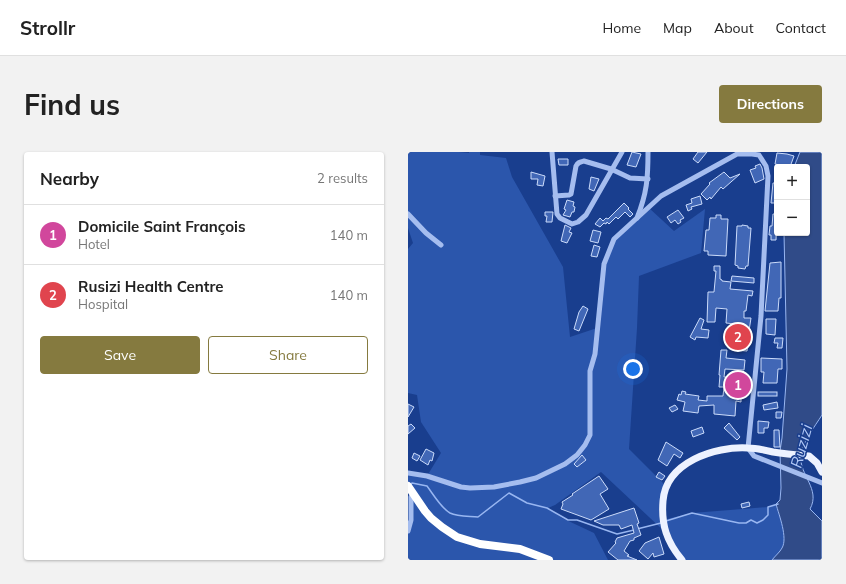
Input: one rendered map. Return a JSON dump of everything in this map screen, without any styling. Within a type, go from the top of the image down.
[{"type":"highway","points":[[410,493],[431,518],[456,537],[480,544],[520,549],[549,560]]},
{"type":"main road","points":[[682,560],[674,551],[665,532],[663,520],[663,497],[668,483],[677,470],[688,462],[713,452],[727,449],[748,448],[809,456],[817,463],[822,472]]},
{"type":"street","points":[[552,152],[557,214],[560,218],[572,224],[578,222],[586,215],[622,152]]},
{"type":"street","points":[[636,219],[644,201],[648,178],[648,152]]},
{"type":"street","points":[[408,473],[427,476],[461,488],[494,487],[536,478],[565,464],[576,455],[585,445],[590,435],[590,371],[595,354],[604,264],[614,239],[666,192],[731,155],[759,154],[766,166],[768,176],[761,316],[748,448],[751,453],[761,459],[822,483]]},
{"type":"street","points":[[555,196],[571,194],[578,163],[584,161],[611,169],[630,178],[648,178]]},
{"type":"street","points":[[408,214],[426,233],[441,245]]},
{"type":"street","points":[[408,531],[411,520],[410,493]]},
{"type":"shaded area","points":[[408,152],[480,152],[480,155],[506,158],[512,177],[563,267],[570,337],[597,328],[603,275],[614,239],[649,208],[674,231],[705,209],[701,253],[639,276],[629,449],[667,487],[663,520],[692,513],[768,507],[776,504],[782,525],[784,541],[781,549],[772,560],[682,560],[665,532],[601,472],[555,505],[548,508],[562,518],[594,533],[608,560],[408,560],[408,531],[411,497],[408,486],[408,473],[427,476],[441,453],[421,422],[417,395],[408,393],[408,249],[413,243],[408,228]]},
{"type":"water","name":"Ruzizi","points":[[800,152],[822,152],[822,415],[806,440],[802,451],[801,463],[813,495],[813,502],[810,509],[822,521],[822,560],[772,560],[784,544],[784,533],[776,504],[780,500],[781,488],[780,451],[787,369],[784,236],[810,236],[810,164],[795,164]]},
{"type":"building","points":[[632,152],[641,154],[636,167],[627,165]]},
{"type":"building","points":[[698,152],[707,152],[698,163],[693,159]]},
{"type":"building","points":[[777,153],[794,156],[791,164],[775,164]]},
{"type":"building","points":[[558,159],[568,159],[568,165],[559,165]]},
{"type":"building","points":[[760,164],[764,179],[755,183],[750,170],[756,168],[755,166]]},
{"type":"building","points":[[531,172],[545,176],[543,186],[537,185],[538,179],[531,179]]},
{"type":"building","points":[[724,172],[730,178],[740,174],[723,189],[721,187],[711,199],[710,197],[707,200],[701,194],[710,184],[709,183]]},
{"type":"building","points":[[591,177],[599,179],[594,191],[589,189]]},
{"type":"building","points":[[773,183],[774,183],[774,203],[771,203]]},
{"type":"building","points":[[700,196],[702,204],[691,207],[692,209],[688,211],[686,205],[692,203],[691,199]]},
{"type":"building","points":[[567,200],[574,202],[573,206],[575,207],[574,212],[572,212],[570,217],[563,215],[566,210],[564,209]]},
{"type":"building","points":[[624,203],[633,214],[630,217],[625,212],[618,219],[616,217],[609,224],[607,222],[606,224],[604,223],[600,227],[595,224],[600,218],[603,221],[606,218],[608,219]]},
{"type":"building","points":[[678,210],[684,218],[680,220],[681,222],[678,224],[675,220],[671,223],[667,217]]},
{"type":"building","points":[[545,212],[553,212],[552,222],[546,222],[547,216],[545,216]]},
{"type":"building","points":[[774,214],[774,236],[776,236],[776,240],[771,240],[771,235],[769,235],[770,226],[772,226]]},
{"type":"building","points":[[716,215],[721,215],[721,219],[728,219],[726,256],[708,255],[708,251],[704,251],[706,230],[709,230],[710,218],[716,218]]},
{"type":"building","points":[[565,225],[571,228],[569,232],[572,233],[567,243],[561,241]]},
{"type":"building","points":[[742,225],[751,228],[748,266],[746,266],[745,269],[738,268],[738,266],[735,265],[737,226]]},
{"type":"building","points":[[593,230],[601,232],[598,243],[590,241]]},
{"type":"building","points":[[594,245],[600,247],[597,257],[591,256]]},
{"type":"building","points":[[781,262],[781,298],[779,298],[778,311],[765,311],[770,263]]},
{"type":"building","points":[[714,266],[720,266],[720,279],[722,281],[731,282],[730,289],[753,291],[752,296],[748,295],[746,311],[744,311],[744,318],[751,318],[749,331],[743,331],[742,345],[748,345],[747,351],[733,350],[735,324],[726,323],[727,309],[716,308],[715,322],[707,322],[708,292],[714,292],[716,271],[714,271]]},
{"type":"building","points":[[732,276],[754,278],[754,283],[731,281]]},
{"type":"building","points":[[583,306],[588,309],[579,331],[574,329],[579,312]]},
{"type":"building","points":[[700,318],[704,320],[701,329],[709,330],[708,338],[696,337],[695,340],[690,337]]},
{"type":"building","points":[[766,319],[776,319],[775,335],[766,334]]},
{"type":"building","points":[[775,338],[783,338],[782,348],[777,348],[778,343],[774,343]]},
{"type":"building","points":[[721,350],[727,350],[726,358],[745,360],[744,370],[725,369],[724,377],[733,377],[734,391],[740,391],[739,397],[741,397],[741,402],[736,401],[735,416],[714,414],[714,405],[699,406],[698,413],[683,411],[685,402],[677,400],[682,391],[686,392],[685,394],[699,396],[698,400],[707,401],[707,396],[723,396],[724,387],[719,387]]},
{"type":"building","points":[[761,358],[782,359],[782,369],[778,369],[777,383],[763,383],[764,372],[761,372]]},
{"type":"building","points":[[758,392],[777,392],[777,396],[758,396]]},
{"type":"building","points":[[777,402],[778,408],[764,410],[763,405]]},
{"type":"building","points":[[408,404],[414,407],[408,417]]},
{"type":"building","points":[[675,405],[678,409],[672,412],[669,408]]},
{"type":"building","points":[[776,412],[782,412],[781,418],[776,418]]},
{"type":"building","points":[[758,421],[769,422],[768,428],[764,428],[764,433],[758,433]]},
{"type":"building","points":[[729,423],[740,437],[737,440],[724,428]]},
{"type":"building","points":[[411,424],[415,428],[408,434],[408,426]]},
{"type":"building","points":[[702,427],[704,433],[693,437],[691,431]]},
{"type":"building","points":[[774,430],[779,430],[780,447],[774,447]]},
{"type":"building","points":[[666,442],[683,453],[680,458],[674,454],[667,466],[658,460]]},
{"type":"building","points":[[426,449],[434,453],[432,461],[430,460],[428,465],[420,460]]},
{"type":"building","points":[[414,453],[420,456],[417,461],[412,458]]},
{"type":"building","points":[[582,455],[586,460],[577,467],[574,464]]},
{"type":"building","points":[[659,472],[665,476],[662,480],[656,477]]},
{"type":"building","points":[[599,476],[608,489],[600,494],[609,509],[591,520],[561,509],[563,504],[562,502]]},
{"type":"building","points":[[749,502],[750,506],[742,508],[741,504]]},
{"type":"building","points":[[634,508],[641,535],[630,541],[624,551],[629,555],[627,556],[637,560],[618,560],[608,552],[616,543],[617,538],[634,533],[632,525],[621,529],[619,525],[603,525],[594,521]]},
{"type":"building","points":[[659,537],[664,554],[654,557],[653,553],[648,559],[639,551],[645,543]]},
{"type":"waterway","points":[[410,485],[412,483],[427,486],[443,508],[450,513],[457,515],[478,517],[509,493],[527,503],[547,508],[568,520],[577,520],[617,534],[634,530]]},
{"type":"waterway","points":[[666,521],[692,513],[739,523],[746,523],[751,520],[757,523],[768,515],[768,507],[778,504]]},
{"type":"waterway","points":[[637,529],[661,523]]},
{"type":"place","name":"Rusizi Health Centre","points":[[738,337]]},
{"type":"place","name":"Domicile Saint François","points":[[738,385]]}]
